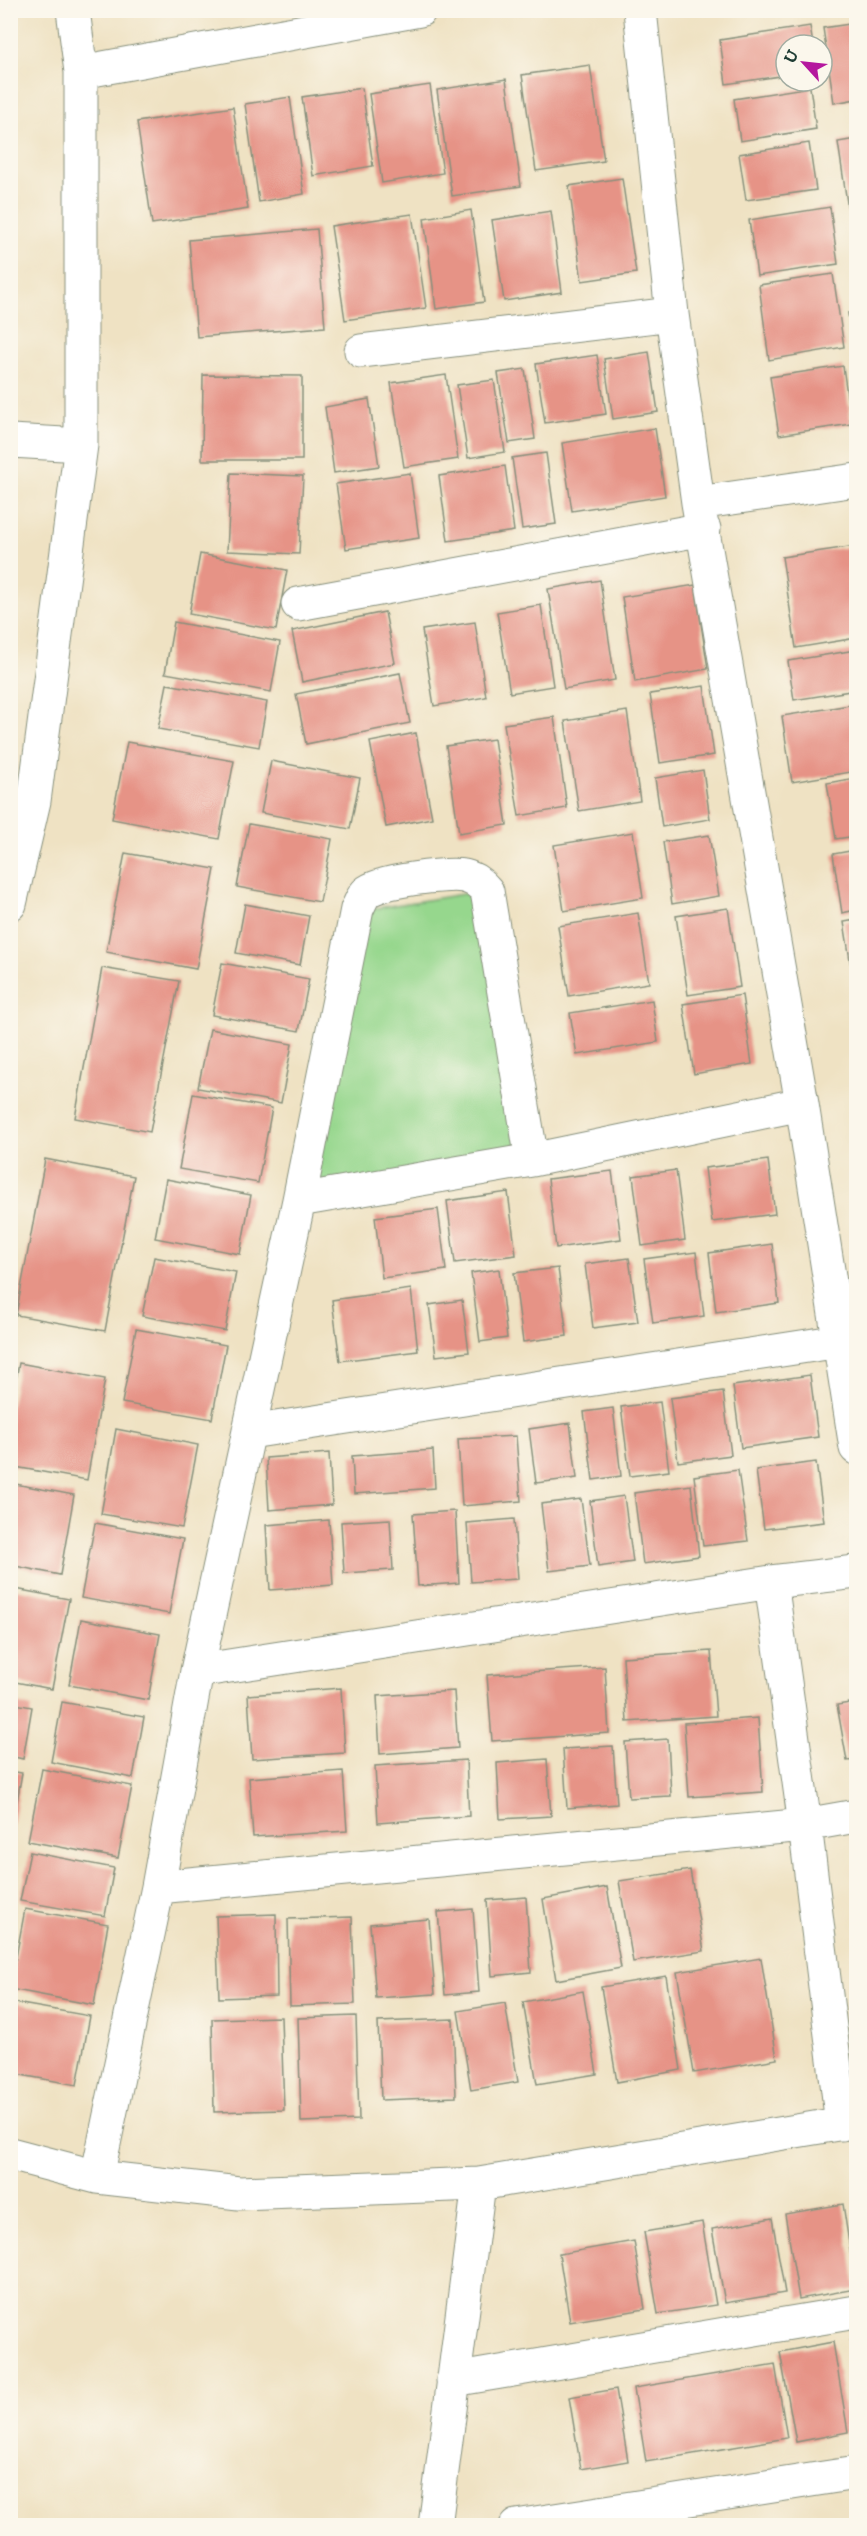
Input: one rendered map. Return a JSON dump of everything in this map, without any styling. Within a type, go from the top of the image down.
[{"type":"street","points":[[10,903],[34,801],[81,445],[81,72],[73,10]]},
{"type":"street","points":[[81,72],[420,10]]},
{"type":"street","points":[[640,10],[672,314],[701,516],[802,1104],[856,1448]]},
{"type":"street","points":[[361,351],[672,314]]},
{"type":"street","points":[[11,441],[81,445]]},
{"type":"street","points":[[298,603],[856,480]]},
{"type":"street","points":[[97,2177],[158,1887],[197,1671],[299,1200],[357,909],[366,892],[373,888],[410,879],[462,876],[477,881],[487,891],[532,1160]]},
{"type":"street","points":[[299,1200],[532,1160],[802,1104]]},
{"type":"street","points":[[250,1432],[840,1341]]},
{"type":"street","points":[[197,1671],[771,1582],[856,1572]]},
{"type":"street","points":[[10,2154],[97,2177],[239,2193],[478,2184],[849,2122],[771,1582]]},
{"type":"street","points":[[158,1887],[805,1825],[856,1816]]},
{"type":"street","points":[[435,2526],[478,2184]]},
{"type":"street","points":[[453,2380],[856,2312]]},
{"type":"street","points":[[516,2526],[856,2473]]},
{"type":"green space","points":[[481,891],[528,1152],[300,1198],[365,910]]},
{"type":"building","points":[[856,23],[856,99],[834,103],[834,33],[824,33],[823,28]]},
{"type":"building","points":[[810,26],[811,33],[774,33],[774,77],[726,84],[720,40]]},
{"type":"building","points":[[590,65],[604,161],[536,171],[522,75]]},
{"type":"building","points":[[506,79],[521,186],[452,196],[437,90]]},
{"type":"building","points":[[430,85],[443,173],[382,183],[369,94]]},
{"type":"building","points":[[362,88],[373,166],[313,176],[302,97]]},
{"type":"building","points":[[774,93],[811,93],[816,129],[740,141],[734,99]]},
{"type":"building","points":[[290,97],[304,194],[259,202],[245,104]]},
{"type":"building","points":[[233,107],[248,209],[152,224],[137,122]]},
{"type":"building","points":[[856,139],[856,222],[850,223],[838,142]]},
{"type":"building","points":[[809,143],[816,190],[746,200],[739,154]]},
{"type":"building","points":[[622,178],[636,273],[582,281],[569,186]]},
{"type":"building","points":[[830,207],[838,264],[757,276],[749,220]]},
{"type":"building","points":[[471,210],[484,302],[436,309],[424,218]]},
{"type":"building","points":[[551,211],[562,292],[504,301],[492,220]]},
{"type":"building","points":[[412,214],[426,308],[345,320],[331,226]]},
{"type":"building","points":[[317,229],[325,327],[197,337],[189,240]]},
{"type":"building","points":[[833,274],[844,347],[769,360],[759,285]]},
{"type":"building","points":[[856,312],[856,363],[855,364],[848,313]]},
{"type":"building","points":[[649,352],[658,412],[613,419],[604,359]]},
{"type":"building","points":[[597,355],[606,414],[545,423],[536,364]]},
{"type":"building","points":[[843,366],[851,424],[779,435],[770,377]]},
{"type":"building","points":[[525,369],[535,439],[509,443],[498,373]]},
{"type":"building","points":[[203,375],[302,376],[302,460],[202,460]]},
{"type":"building","points":[[446,375],[458,459],[404,467],[391,383]]},
{"type":"building","points":[[494,380],[505,452],[468,458],[457,385]]},
{"type":"building","points":[[369,399],[379,466],[334,473],[325,407]]},
{"type":"building","points":[[655,428],[665,496],[572,511],[562,443]]},
{"type":"building","points":[[546,453],[556,524],[522,529],[512,458]]},
{"type":"building","points":[[505,466],[514,531],[448,541],[439,476]]},
{"type":"building","points":[[231,473],[303,476],[299,554],[227,551]]},
{"type":"building","points":[[410,473],[419,538],[346,549],[336,484]]},
{"type":"building","points":[[855,546],[856,638],[796,648],[782,557]]},
{"type":"building","points":[[200,554],[287,570],[276,630],[189,614]]},
{"type":"building","points":[[600,580],[615,680],[564,689],[548,589]]},
{"type":"building","points":[[695,585],[708,669],[635,682],[622,597]]},
{"type":"building","points":[[541,605],[553,686],[510,693],[497,612]]},
{"type":"building","points":[[385,612],[395,663],[302,682],[292,631]]},
{"type":"building","points":[[174,622],[280,642],[271,692],[165,673]]},
{"type":"building","points":[[475,622],[486,697],[434,706],[422,630]]},
{"type":"building","points":[[856,650],[856,690],[794,700],[788,661]]},
{"type":"building","points":[[400,673],[410,723],[306,744],[296,694]]},
{"type":"building","points":[[167,684],[267,702],[259,747],[158,729]]},
{"type":"building","points":[[704,686],[714,755],[660,763],[650,694]]},
{"type":"building","points":[[856,704],[856,771],[792,782],[782,716]]},
{"type":"building","points":[[627,711],[640,801],[579,811],[565,721]]},
{"type":"building","points":[[554,717],[567,808],[519,816],[504,724]]},
{"type":"building","points":[[416,733],[432,818],[386,827],[370,742]]},
{"type":"building","points":[[494,739],[507,825],[459,833],[446,746]]},
{"type":"building","points":[[127,742],[234,761],[219,839],[112,819]]},
{"type":"building","points":[[271,761],[360,778],[350,829],[261,813]]},
{"type":"building","points":[[703,770],[710,819],[662,827],[655,778]]},
{"type":"building","points":[[856,778],[856,836],[836,839],[827,783]]},
{"type":"building","points":[[249,824],[332,839],[320,902],[237,887]]},
{"type":"building","points":[[633,832],[643,898],[564,911],[554,845]]},
{"type":"building","points":[[709,835],[719,896],[672,904],[663,842]]},
{"type":"building","points":[[856,850],[856,910],[842,913],[833,854]]},
{"type":"building","points":[[125,853],[215,869],[196,969],[106,952]]},
{"type":"building","points":[[245,904],[309,916],[300,965],[236,953]]},
{"type":"building","points":[[728,908],[740,987],[688,995],[676,916]]},
{"type":"building","points":[[638,913],[649,983],[569,996],[558,926]]},
{"type":"building","points":[[856,920],[856,985],[854,985],[844,922]]},
{"type":"building","points":[[222,963],[309,979],[299,1031],[212,1015]]},
{"type":"building","points":[[102,968],[179,981],[150,1132],[75,1118]]},
{"type":"building","points":[[742,995],[752,1064],[694,1074],[683,1004]]},
{"type":"building","points":[[652,1000],[658,1042],[577,1055],[570,1013]]},
{"type":"building","points":[[210,1029],[292,1044],[281,1103],[198,1088]]},
{"type":"building","points":[[193,1094],[272,1108],[258,1183],[179,1169]]},
{"type":"building","points":[[45,1159],[134,1176],[105,1331],[16,1315]]},
{"type":"building","points":[[768,1160],[775,1214],[712,1222],[705,1168]]},
{"type":"building","points":[[676,1170],[685,1240],[642,1246],[633,1176]]},
{"type":"building","points":[[612,1171],[621,1239],[556,1248],[548,1179]]},
{"type":"building","points":[[166,1179],[251,1195],[240,1254],[155,1238]]},
{"type":"building","points":[[508,1192],[516,1255],[455,1263],[447,1201]]},
{"type":"building","points":[[438,1209],[446,1270],[382,1278],[375,1217]]},
{"type":"building","points":[[772,1244],[779,1303],[716,1312],[709,1253]]},
{"type":"building","points":[[696,1252],[704,1316],[653,1323],[644,1259]]},
{"type":"building","points":[[154,1257],[236,1272],[225,1331],[142,1316]]},
{"type":"building","points":[[629,1258],[638,1322],[593,1328],[585,1264]]},
{"type":"building","points":[[558,1268],[567,1336],[523,1342],[514,1273]]},
{"type":"building","points":[[499,1269],[507,1338],[480,1342],[471,1273]]},
{"type":"building","points":[[411,1289],[418,1351],[340,1361],[332,1300]]},
{"type":"building","points":[[462,1300],[469,1352],[436,1356],[429,1305]]},
{"type":"building","points":[[136,1329],[226,1345],[212,1419],[122,1403]]},
{"type":"building","points":[[19,1363],[105,1379],[87,1480],[10,1466],[10,1410]]},
{"type":"building","points":[[810,1375],[818,1437],[741,1448],[733,1386]]},
{"type":"building","points":[[723,1391],[731,1455],[678,1462],[670,1398]]},
{"type":"building","points":[[660,1402],[669,1471],[630,1476],[621,1407]]},
{"type":"building","points":[[613,1408],[621,1476],[593,1480],[584,1412]]},
{"type":"building","points":[[570,1423],[577,1478],[536,1483],[529,1429]]},
{"type":"building","points":[[116,1429],[198,1445],[182,1528],[101,1514]]},
{"type":"building","points":[[516,1436],[521,1501],[462,1506],[458,1439]]},
{"type":"building","points":[[433,1450],[435,1488],[354,1494],[352,1456]]},
{"type":"building","points":[[329,1453],[332,1505],[269,1510],[266,1458]]},
{"type":"building","points":[[816,1462],[824,1522],[764,1529],[756,1470]]},
{"type":"building","points":[[738,1470],[748,1541],[703,1546],[694,1476]]},
{"type":"building","points":[[10,1483],[74,1495],[60,1575],[10,1565]]},
{"type":"building","points":[[691,1485],[699,1556],[643,1564],[634,1493]]},
{"type":"building","points":[[624,1496],[633,1562],[598,1567],[590,1501]]},
{"type":"building","points":[[581,1499],[590,1566],[549,1571],[541,1504]]},
{"type":"building","points":[[455,1511],[459,1583],[418,1586],[413,1514]]},
{"type":"building","points":[[390,1519],[393,1570],[344,1573],[341,1522]]},
{"type":"building","points":[[514,1519],[518,1579],[471,1582],[467,1523]]},
{"type":"building","points":[[329,1520],[333,1585],[270,1590],[266,1525]]},
{"type":"building","points":[[95,1523],[183,1539],[169,1614],[81,1598]]},
{"type":"building","points":[[10,1588],[69,1599],[52,1689],[10,1681]]},
{"type":"building","points":[[81,1619],[160,1634],[148,1700],[69,1685]]},
{"type":"building","points":[[711,1651],[716,1716],[627,1722],[623,1657]]},
{"type":"building","points":[[605,1667],[609,1733],[492,1741],[487,1675]]},
{"type":"building","points":[[341,1688],[345,1753],[252,1759],[248,1695]]},
{"type":"building","points":[[454,1691],[458,1748],[380,1754],[377,1696]]},
{"type":"building","points":[[62,1702],[144,1717],[133,1778],[51,1762]]},
{"type":"building","points":[[856,1702],[856,1760],[847,1761],[837,1705]]},
{"type":"building","points":[[10,1703],[32,1707],[23,1759],[10,1756]]},
{"type":"building","points":[[758,1718],[763,1792],[689,1797],[684,1723]]},
{"type":"building","points":[[668,1739],[671,1796],[629,1798],[625,1742]]},
{"type":"building","points":[[613,1746],[617,1804],[567,1808],[563,1749]]},
{"type":"building","points":[[547,1759],[551,1816],[500,1819],[497,1763]]},
{"type":"building","points":[[466,1760],[469,1816],[378,1823],[375,1766]]},
{"type":"building","points":[[42,1769],[132,1786],[118,1858],[28,1841]]},
{"type":"building","points":[[10,1771],[22,1773],[12,1830],[10,1830]]},
{"type":"building","points":[[343,1771],[347,1831],[253,1837],[249,1778]]},
{"type":"building","points":[[30,1852],[114,1868],[105,1916],[20,1901]]},
{"type":"building","points":[[690,1870],[704,1951],[633,1962],[619,1881]]},
{"type":"building","points":[[607,1887],[621,1968],[556,1980],[543,1899]]},
{"type":"building","points":[[526,1897],[531,1972],[492,1976],[487,1900]]},
{"type":"building","points":[[25,1909],[108,1924],[94,2005],[10,1989]]},
{"type":"building","points":[[473,1909],[479,1992],[445,1995],[438,1912]]},
{"type":"building","points":[[276,1914],[277,1996],[219,1998],[216,1916]]},
{"type":"building","points":[[352,1917],[355,2004],[290,2006],[288,1919]]},
{"type":"building","points":[[429,1919],[435,1994],[376,1998],[370,1924]]},
{"type":"building","points":[[761,1958],[777,2059],[694,2073],[677,1972]]},
{"type":"building","points":[[666,1976],[681,2070],[617,2082],[601,1987]]},
{"type":"building","points":[[583,1991],[597,2074],[537,2084],[523,2002]]},
{"type":"building","points":[[10,2002],[90,2016],[77,2085],[10,2073]]},
{"type":"building","points":[[505,2003],[518,2082],[471,2090],[458,2011]]},
{"type":"building","points":[[356,2016],[359,2120],[301,2122],[298,2018]]},
{"type":"building","points":[[281,2017],[284,2110],[214,2112],[212,2019]]},
{"type":"building","points":[[453,2019],[456,2097],[381,2100],[378,2022]]},
{"type":"building","points":[[843,2204],[856,2289],[799,2299],[785,2214]]},
{"type":"building","points":[[772,2218],[785,2293],[725,2303],[712,2229]]},
{"type":"building","points":[[702,2222],[716,2305],[658,2314],[644,2232]]},
{"type":"building","points":[[634,2241],[645,2309],[570,2322],[559,2254]]},
{"type":"building","points":[[856,2340],[856,2375],[855,2375],[850,2341]]},
{"type":"building","points":[[833,2342],[848,2432],[796,2442],[780,2352]]},
{"type":"building","points":[[775,2364],[787,2438],[646,2462],[634,2388]]},
{"type":"building","points":[[616,2389],[628,2461],[581,2469],[569,2397]]}]
